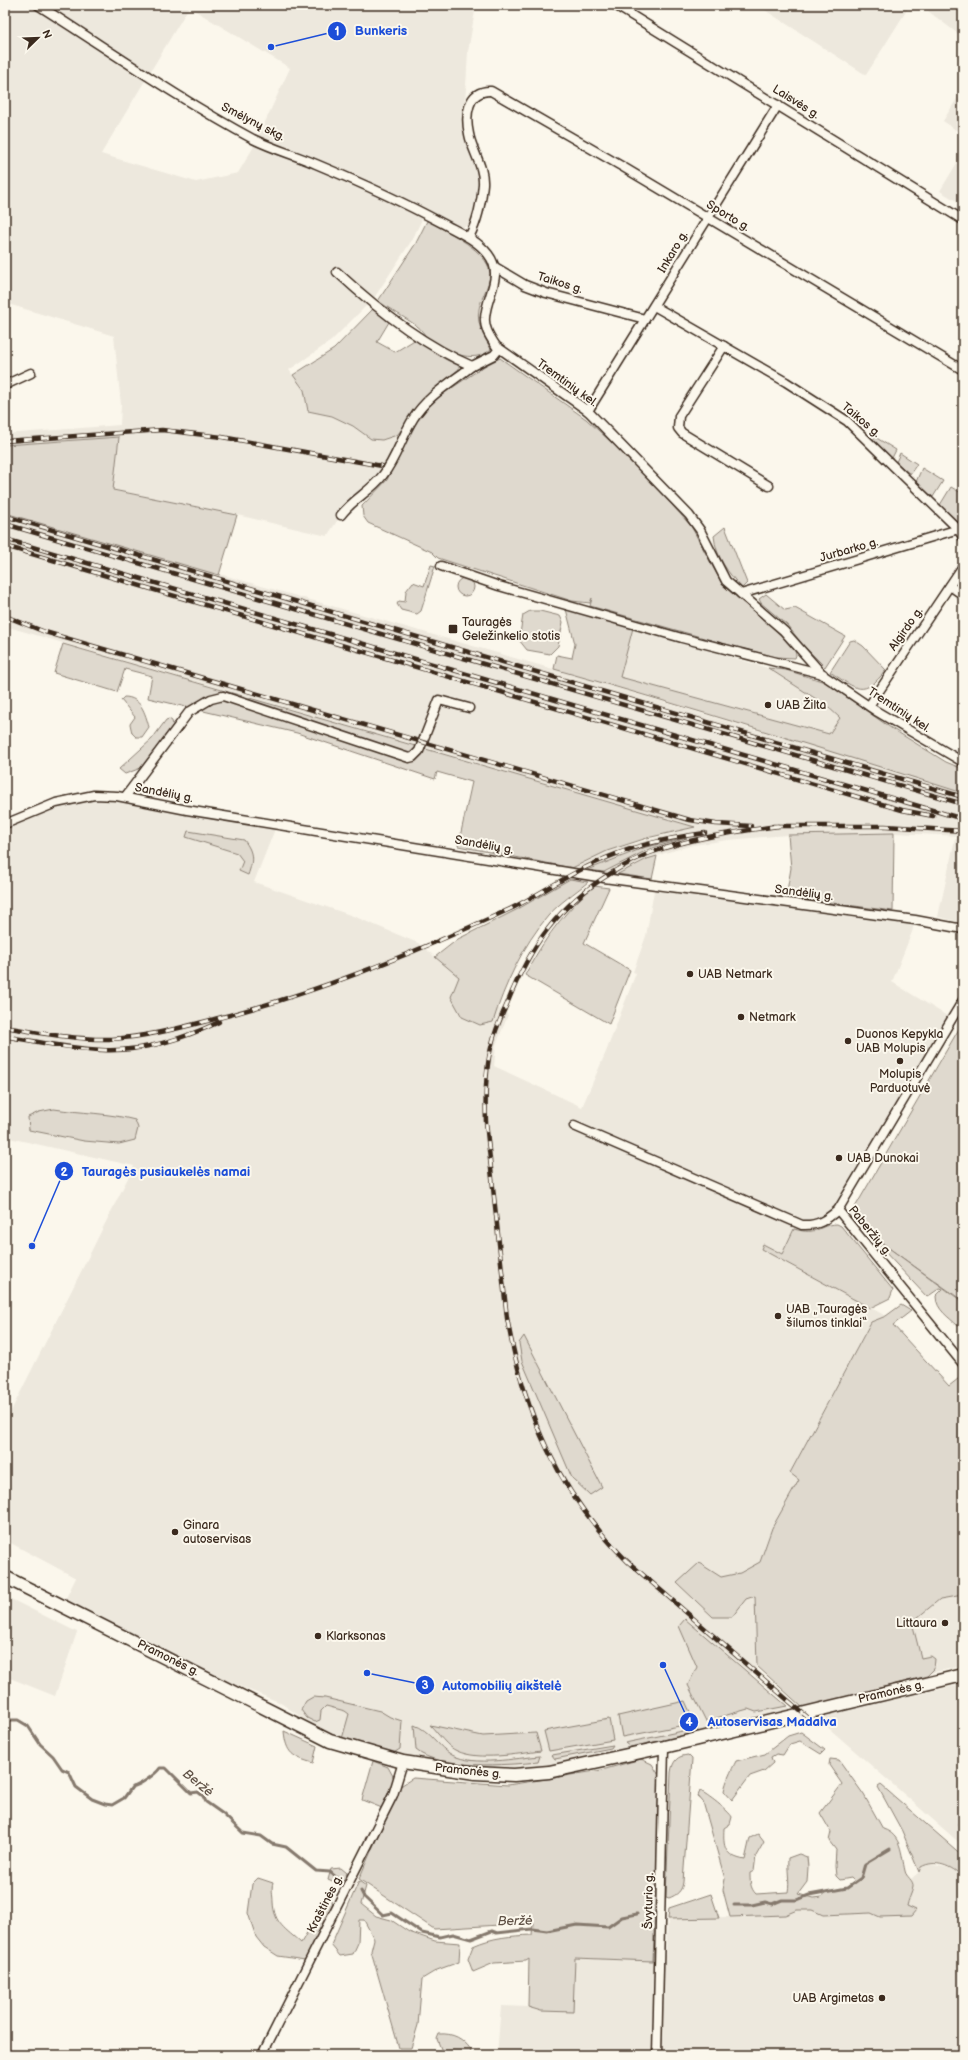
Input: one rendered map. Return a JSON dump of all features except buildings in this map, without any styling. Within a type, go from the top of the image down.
[{"type":"main road","name":"Pramonės g.","points":[[5,1577],[330,1741],[404,1762],[447,1770],[514,1775],[549,1772],[664,1747],[963,1675]]},
{"type":"street","name":"Smėlynų skg.","points":[[38,5],[146,76],[254,139],[316,164],[414,208],[469,237]]},
{"type":"street","name":"Laisvės g.","points":[[615,5],[963,220]]},
{"type":"street","name":"Sporto g.","points":[[469,237],[474,229],[483,184],[480,165],[469,135],[467,121],[471,98],[478,93],[491,91],[963,370]]},
{"type":"street","name":"Inkaro g.","points":[[588,411],[778,105]]},
{"type":"street","points":[[469,237],[487,252],[495,267]]},
{"type":"street","name":"Taikos g.","points":[[495,267],[525,285],[546,293],[645,319]]},
{"type":"street","name":"Tremtinių kel.","points":[[495,267],[496,275],[485,318],[490,336],[499,349],[588,411],[689,515],[700,530],[724,577],[741,594],[784,631],[823,675],[920,739],[963,762]]},
{"type":"street","points":[[337,272],[377,307],[431,345],[472,366]]},
{"type":"street","name":"Taikos g.","points":[[654,306],[786,382],[847,421],[960,528],[963,537]]},
{"type":"street","points":[[724,346],[680,412],[677,422],[678,428],[682,433],[769,486]]},
{"type":"street","points":[[341,515],[347,507],[371,489],[384,474],[413,419],[421,408],[433,396],[472,366],[490,358],[499,349]]},
{"type":"street","points":[[5,385],[31,372]]},
{"type":"street","name":"Jurbarko g.","points":[[741,594],[960,528]]},
{"type":"street","name":"Tremtinių kel.","points":[[441,566],[499,586],[682,638],[823,675]]},
{"type":"street","name":"Algirdo g.","points":[[869,706],[963,566]]},
{"type":"street","points":[[950,586],[963,595]]},
{"type":"street","points":[[791,666],[800,661],[800,649]]},
{"type":"street","points":[[125,798],[189,712],[211,699],[223,696],[409,758],[413,757],[419,751],[439,700],[469,708]]},
{"type":"street","name":"Sandėlių g.","points":[[5,824],[56,803],[94,795],[125,798],[187,810],[604,878],[915,920],[963,929]]},
{"type":"street","name":"Paberžių g.","points":[[963,1000],[838,1210],[963,1364]]},
{"type":"street","points":[[574,1126],[802,1225],[812,1226],[825,1221],[838,1210]]},
{"type":"street","name":"Švyturio g.","points":[[657,2055],[664,1747]]},
{"type":"street","name":"Kraštinės g.","points":[[262,2055],[393,1795],[404,1762]]},
{"type":"shaded area","points":[[5,5],[476,5],[468,52],[464,121],[464,131],[477,169],[478,185],[471,224],[462,228],[427,209],[412,240],[374,298],[331,341],[289,370],[304,390],[308,411],[332,416],[353,426],[371,439],[382,440],[397,435],[403,439],[385,474],[341,515],[327,536],[237,515],[113,490],[119,438],[5,445],[5,434],[120,425],[121,405],[114,336],[5,303]],"holes":[[[189,7],[290,68],[253,148],[238,173],[196,182],[101,154]]]},
{"type":"shaded area","points":[[757,5],[910,5],[866,75]]},
{"type":"shaded area","points":[[920,5],[963,5],[963,37],[953,30]]},
{"type":"shaded area","points":[[963,89],[963,135],[943,121]]},
{"type":"shaded area","points":[[963,153],[963,205],[940,191]]},
{"type":"shaded area","points":[[427,221],[462,240],[479,253],[489,268],[490,273],[488,284],[480,304],[478,315],[481,330],[491,349],[484,354],[476,356],[459,355],[441,347],[426,336],[417,326],[378,301],[416,243]]},
{"type":"shaded area","points":[[373,309],[389,322],[377,342],[395,352],[416,339],[445,359],[459,366],[459,369],[435,388],[418,405],[397,435],[382,440],[371,439],[353,426],[332,416],[308,411],[304,390],[293,375],[334,349]]},
{"type":"shaded area","points":[[500,358],[586,419],[635,464],[691,526],[721,582],[727,589],[774,628],[795,651],[795,658],[776,657],[740,648],[590,606],[592,598],[590,603],[572,601],[438,558],[432,552],[368,523],[363,516],[362,506],[387,480],[414,423],[422,413],[434,400],[486,365]]},
{"type":"shaded area","points":[[119,437],[113,490],[237,515],[219,575],[5,513],[5,445]]},
{"type":"shaded area","points":[[875,437],[896,450],[892,458],[873,440]]},
{"type":"shaded area","points":[[900,453],[917,464],[910,474],[896,462]]},
{"type":"shaded area","points":[[922,468],[943,481],[933,497],[916,482]]},
{"type":"shaded area","points":[[951,487],[963,494],[963,521],[959,523],[940,505]]},
{"type":"shaded area","points":[[5,513],[578,676],[756,730],[825,749],[963,793],[963,836],[894,833],[788,835],[728,840],[693,845],[665,853],[647,859],[618,874],[604,872],[649,849],[683,839],[646,847],[587,870],[572,868],[607,851],[695,827],[5,626]]},
{"type":"shaded area","points":[[725,527],[747,583],[742,588],[720,558],[715,544],[714,536]]},
{"type":"shaded area","points":[[431,565],[435,566],[421,611],[417,614],[401,610],[397,604],[399,601],[405,602],[406,591],[413,582],[424,586]]},
{"type":"shaded area","points":[[465,578],[469,579],[473,583],[473,591],[469,595],[465,596],[461,595],[457,591],[456,587],[457,583],[461,579]]},
{"type":"shaded area","points":[[766,594],[785,610],[795,608],[845,636],[825,667],[803,645],[787,625],[761,603],[759,599]]},
{"type":"shaded area","points":[[566,609],[633,628],[620,677],[829,734],[840,718],[827,706],[768,668],[786,670],[825,682],[891,728],[946,762],[963,769],[963,793],[554,669],[557,655],[572,658],[575,644]]},
{"type":"shaded area","points":[[530,611],[540,611],[560,616],[563,622],[558,646],[550,654],[527,650],[519,640],[523,615]]},
{"type":"shaded area","points":[[633,628],[768,668],[827,706],[840,718],[830,734],[619,677]]},
{"type":"shaded area","points":[[854,640],[863,646],[886,670],[871,685],[865,688],[860,688],[847,683],[830,672],[850,641]]},
{"type":"shaded area","points":[[63,644],[695,827],[647,838],[607,851],[572,868],[458,846],[472,782],[437,772],[435,779],[297,733],[148,698],[152,676],[125,669],[117,692],[54,673]]},
{"type":"shaded area","points":[[124,697],[135,700],[144,711],[149,727],[142,737],[136,737],[132,733],[130,724],[135,717],[121,700]]},
{"type":"shaded area","points":[[169,719],[172,721],[173,725],[141,768],[125,774],[119,769],[152,739],[166,720]]},
{"type":"shaded area","points":[[93,795],[277,824],[254,882],[353,916],[418,943],[508,1015],[496,1045],[494,1066],[582,1107],[606,1052],[636,973],[633,972],[646,936],[655,885],[915,920],[912,932],[892,982],[952,1019],[829,1225],[814,1232],[794,1229],[782,1254],[763,1244],[761,1249],[886,1316],[871,1322],[790,1473],[800,1480],[772,1528],[754,1577],[757,1666],[751,1674],[792,1710],[717,1731],[556,1765],[528,1769],[477,1769],[399,1755],[328,1735],[279,1702],[166,1657],[62,1606],[76,1578],[5,1540],[5,1423],[134,1166],[5,1137],[5,823]]},
{"type":"shaded area","points":[[188,831],[244,840],[250,849],[252,857],[248,875],[239,871],[243,861],[237,853],[186,837]]},
{"type":"shaded area","points":[[894,833],[893,911],[786,897],[791,868],[788,835]]},
{"type":"shaded area","points":[[687,838],[649,849],[604,872],[587,870],[646,847]]},
{"type":"shaded area","points":[[955,839],[963,840],[963,923],[938,917]]},
{"type":"shaded area","points":[[657,856],[652,879],[618,874],[647,859]]},
{"type":"shaded area","points":[[570,879],[588,882],[552,911],[530,940],[515,966],[493,1022],[480,1025],[462,1017],[451,997],[459,977],[435,957],[458,939],[518,909]]},
{"type":"shaded area","points":[[594,886],[609,888],[584,943],[630,970],[609,1024],[525,975],[539,950],[555,927],[573,906]]},
{"type":"shaded area","points":[[963,1022],[963,1301],[886,1246],[854,1209]]},
{"type":"shaded area","points":[[54,1109],[105,1114],[135,1120],[138,1128],[135,1140],[119,1144],[84,1141],[29,1130],[28,1117],[39,1112]]},
{"type":"shaded area","points":[[837,1224],[841,1226],[893,1290],[890,1298],[870,1308],[761,1249],[763,1244],[782,1254],[794,1229],[813,1231],[825,1226]]},
{"type":"shaded area","points":[[872,1231],[886,1246],[963,1302],[963,1323],[958,1326],[938,1305],[936,1296],[943,1289],[940,1288],[927,1297],[869,1235]]},
{"type":"shaded area","points":[[901,1305],[911,1311],[893,1325],[949,1386],[963,1375],[963,1595],[940,1599],[912,1622],[921,1658],[931,1656],[935,1659],[934,1669],[927,1676],[803,1708],[757,1666],[755,1596],[746,1599],[732,1617],[713,1617],[677,1583],[699,1563],[721,1577],[740,1573],[760,1562],[772,1528],[799,1480],[790,1473],[871,1322],[886,1316]]},
{"type":"shaded area","points":[[524,1336],[602,1487],[590,1495],[572,1478],[522,1361],[519,1343]]},
{"type":"shaded area","points":[[963,1595],[963,1666],[930,1673],[936,1664],[921,1658],[912,1622],[940,1599]]},
{"type":"shaded area","points":[[5,1596],[77,1632],[55,1696],[5,1676]]},
{"type":"shaded area","points":[[685,1619],[787,1706],[756,1712],[748,1709],[706,1721],[688,1685],[697,1667],[679,1626]]},
{"type":"shaded area","points":[[963,1684],[963,1846],[816,1717]]},
{"type":"shaded area","points":[[313,1697],[325,1698],[380,1711],[390,1717],[402,1721],[400,1749],[392,1754],[342,1739],[349,1714],[345,1711],[326,1706],[321,1711],[320,1720],[315,1722],[307,1718],[301,1710],[306,1701]]},
{"type":"shaded area","points":[[685,1701],[695,1723],[622,1737],[618,1716]]},
{"type":"shaded area","points":[[609,1719],[613,1740],[549,1751],[544,1731]]},
{"type":"shaded area","points":[[414,1725],[425,1731],[447,1752],[461,1759],[496,1761],[540,1756],[538,1762],[493,1765],[475,1765],[441,1761],[416,1750]]},
{"type":"shaded area","points":[[430,1725],[483,1736],[536,1733],[541,1751],[498,1756],[476,1756],[466,1754],[453,1749]]},
{"type":"shaded area","points":[[697,1728],[698,1733],[630,1747],[625,1743]]},
{"type":"shaded area","points":[[284,1731],[317,1746],[313,1763],[300,1759],[289,1750]]},
{"type":"shaded area","points":[[801,1732],[825,1750],[821,1754],[800,1741],[790,1744],[783,1755],[776,1754],[771,1757],[773,1763],[764,1771],[750,1776],[732,1800],[724,1791],[727,1780],[736,1761],[765,1754],[788,1736]]},
{"type":"shaded area","points":[[613,1745],[611,1748],[555,1759],[552,1755]]},
{"type":"shaded area","points":[[688,1755],[692,1759],[683,1882],[682,1888],[679,1892],[669,1898],[666,1897],[671,1772],[673,1765],[678,1758]]},
{"type":"shaded area","points":[[641,1759],[652,1764],[660,1777],[653,1961],[575,1958],[573,2012],[541,2011],[528,2007],[529,1959],[526,1961],[494,1963],[473,1972],[468,1959],[473,1946],[495,1939],[532,1935],[533,1923],[434,1929],[359,1879],[399,1787],[413,1778],[508,1785],[602,1770]]},
{"type":"shaded area","points":[[830,1759],[839,1760],[864,1795],[883,1829],[889,1832],[897,1840],[900,1846],[906,1873],[913,1885],[907,1906],[916,1910],[911,1916],[880,1917],[871,1913],[823,1915],[812,1910],[797,1910],[785,1915],[730,1917],[723,1890],[725,1879],[703,1802],[698,1796],[700,1791],[718,1803],[732,1817],[730,1824],[724,1828],[726,1850],[729,1853],[745,1860],[750,1838],[758,1834],[764,1842],[756,1856],[754,1871],[750,1873],[751,1887],[756,1894],[788,1892],[788,1858],[799,1854],[807,1857],[808,1867],[807,1882],[798,1894],[813,1898],[821,1897],[827,1892],[847,1888],[855,1882],[851,1878],[840,1880],[836,1876],[836,1850],[829,1841],[831,1832],[820,1813],[842,1784],[829,1765]]},
{"type":"shaded area","points":[[373,1761],[388,1767],[394,1778],[382,1808],[362,1800]]},
{"type":"shaded area","points":[[881,1785],[963,1856],[963,1877],[949,1867],[938,1864],[921,1867],[919,1872],[902,1831],[878,1787]]},
{"type":"shaded area","points":[[927,1864],[952,1868],[963,1877],[963,2055],[497,2055],[501,2006],[528,2007],[541,2011],[574,1958],[665,1961],[668,1919],[785,1915],[797,1910],[812,1910],[823,1915],[871,1913],[880,1917],[907,1906],[913,1887],[911,1879],[919,1872],[921,1867]]},
{"type":"shaded area","points":[[341,1868],[347,1873],[342,1884],[339,1885],[328,1880],[331,1869]]},
{"type":"shaded area","points":[[258,1878],[273,1883],[272,1890],[274,1910],[278,1921],[301,1943],[325,1901],[330,1899],[333,1903],[305,1960],[278,1956],[264,1947],[256,1937],[248,1913],[252,1884]]},
{"type":"shaded area","points":[[359,1881],[366,1886],[361,1904],[376,1916],[391,1920],[409,1932],[435,1941],[460,1943],[459,1962],[437,1970],[422,1979],[418,2025],[411,2048],[399,2048],[371,1951],[374,1939],[364,1920],[359,1920],[358,1943],[353,1954],[340,1956],[331,1945]]},
{"type":"shaded area","points":[[711,1894],[719,1918],[668,1919],[669,1908]]},
{"type":"shaded area","points":[[439,2034],[449,2034],[461,2039],[471,2050],[470,2055],[443,2054],[437,2039]]},
{"type":"waterway","name":"Beržė","points":[[5,1720],[18,1720],[28,1726],[40,1744],[53,1756],[62,1769],[69,1772],[76,1787],[92,1799],[112,1805],[124,1798],[132,1787],[147,1779],[160,1768],[166,1768],[191,1793],[198,1792],[203,1796],[206,1802],[223,1814],[243,1833],[261,1836],[272,1844],[286,1847],[316,1871],[330,1872],[338,1879]]},
{"type":"waterway","name":"Beržė","points":[[959,1824],[963,1822]]},
{"type":"waterway","name":"Beržė","points":[[734,1905],[752,1905],[765,1902],[772,1904],[782,1900],[797,1900],[809,1895],[847,1888],[861,1878],[865,1864],[890,1849]]},
{"type":"waterway","name":"Beržė","points":[[361,1891],[364,1897],[383,1915],[392,1913],[422,1933],[440,1937],[453,1934],[471,1939],[492,1931],[497,1933],[532,1929],[547,1931],[577,1925],[608,1927],[622,1917],[637,1914]]},
{"type":"railway","points":[[5,441],[162,430],[222,437],[382,466]]},
{"type":"railway","points":[[5,516],[963,797]]},
{"type":"railway","points":[[5,524],[963,804]]},
{"type":"railway","points":[[5,539],[963,819]]},
{"type":"railway","points":[[5,546],[902,810],[933,816]]},
{"type":"railway","points":[[5,616],[45,632],[690,820],[716,824],[751,826]]},
{"type":"railway","points":[[773,826],[885,826],[963,831]]},
{"type":"railway","points":[[778,826],[697,839],[650,853],[613,872],[576,898],[561,913],[536,945],[516,983],[496,1029],[487,1073],[486,1122],[507,1318],[514,1353],[523,1387],[534,1419],[563,1479],[603,1535],[627,1561],[813,1722]]},
{"type":"railway","points":[[5,1027],[45,1034],[112,1039],[160,1032],[246,1011],[323,986],[436,942],[510,909],[584,868],[608,857],[635,847],[663,840],[705,833]]},
{"type":"railway","points":[[9,1037],[78,1048],[102,1050],[132,1049],[147,1047],[177,1039],[219,1022]]},
{"type":"place","name":"Bunkeris","points":[[271,47]]},
{"type":"place","name":"Tauragės Geležinkelio stotis","points":[[453,629]]},
{"type":"place","name":"UAB Žilta","points":[[768,705]]},
{"type":"place","name":"UAB Netmark","points":[[690,974]]},
{"type":"place","name":"Netmark","points":[[741,1017]]},
{"type":"place","name":"Duonos Kepykla UAB Molupis","points":[[848,1041]]},
{"type":"place","name":"Molupis Parduotuvė","points":[[900,1061]]},
{"type":"place","name":"UAB Dunokai","points":[[839,1158]]},
{"type":"place","name":"Tauragės pusiaukelės namai","points":[[32,1246]]},
{"type":"place","name":"UAB „Tauragės šilumos tinklai“","points":[[778,1316]]},
{"type":"place","name":"Ginara autoservisas","points":[[175,1532]]},
{"type":"place","name":"Littaura","points":[[945,1623]]},
{"type":"place","name":"Klarksonas","points":[[318,1636]]},
{"type":"place","name":"Autoservisas Madalva","points":[[663,1665]]},
{"type":"place","name":"Automobilių aikštelė","points":[[367,1673]]},
{"type":"place","name":"UAB Argimetas","points":[[882,1998]]}]
